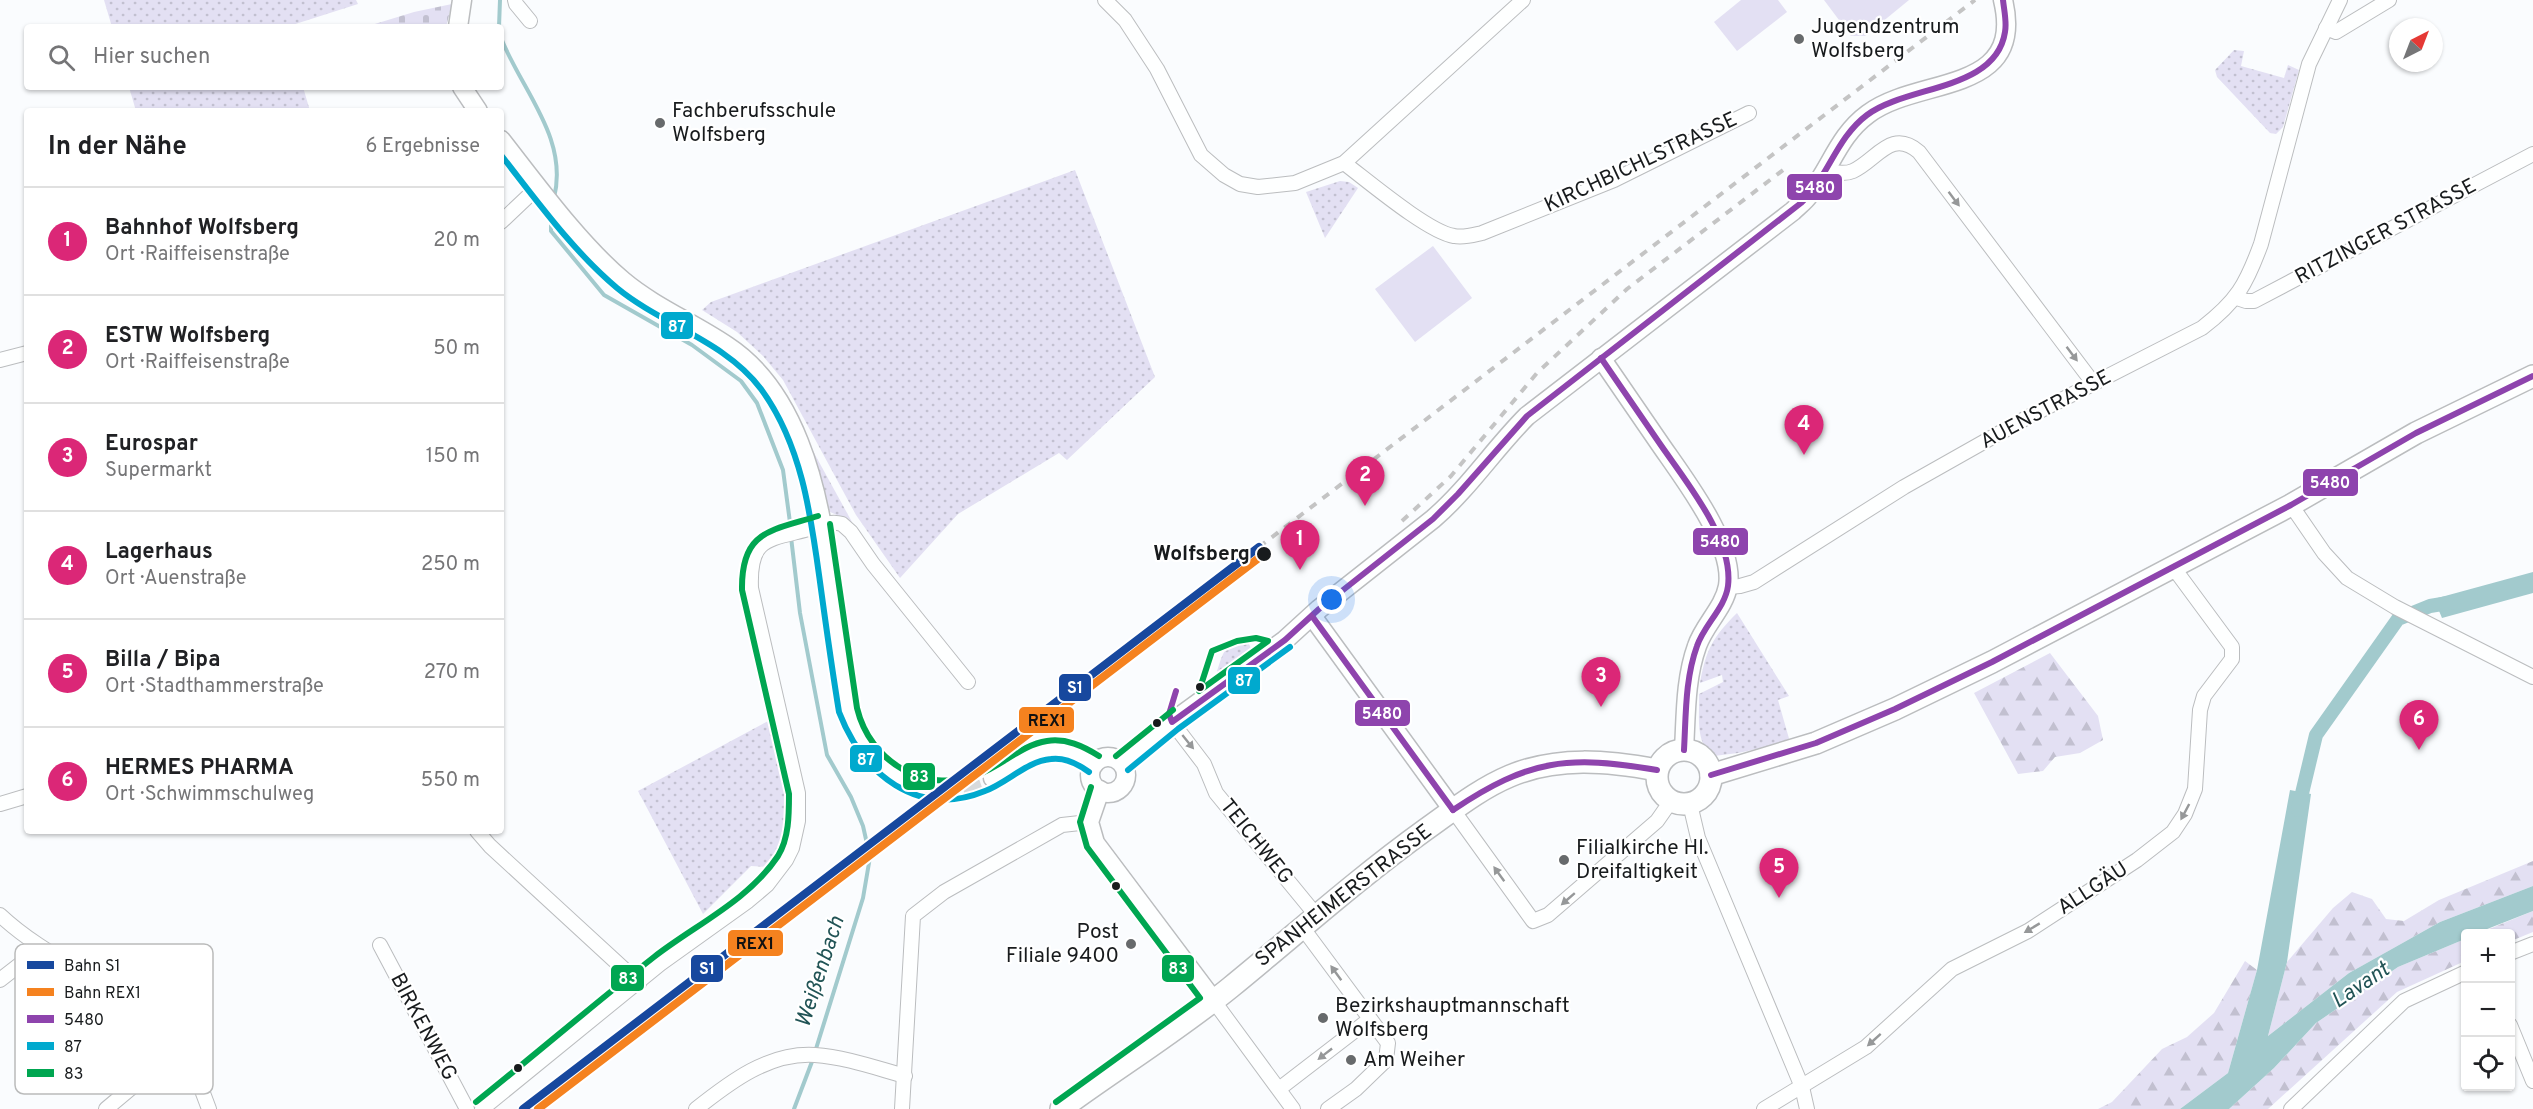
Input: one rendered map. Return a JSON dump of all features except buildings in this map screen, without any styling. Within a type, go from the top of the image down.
[{"type":"main road","points":[[1711,776],[1816,743],[1886,714],[1992,662],[2291,505],[2416,433],[2533,376]]},
{"type":"main road","points":[[1684,750],[1694,752],[1703,758],[1709,766],[1711,776],[1706,794],[1699,800],[1680,803],[1659,788],[1658,770],[1668,755],[1684,750]]},
{"type":"main road","name":"SPANHEIMERSTRASSE","points":[[1061,1109],[1213,1000],[1367,872],[1453,810],[1510,776],[1539,767],[1595,761],[1658,770]]},
{"type":"street","points":[[458,24],[462,0]]},
{"type":"street","points":[[516,0],[516,4],[530,21]]},
{"type":"street","points":[[1105,0],[1125,20],[1157,69],[1201,155],[1224,176],[1240,184],[1258,187],[1277,187],[1296,183],[1344,163],[1523,0]]},
{"type":"street","name":"AUENSTRASSE","points":[[1728,586],[1740,586],[1754,582],[1904,487],[2028,417],[2202,328],[2225,311],[2237,298],[2251,270],[2309,64],[2340,0]]},
{"type":"street","points":[[2326,28],[2336,32],[2390,0]]},
{"type":"street","points":[[1122,763],[1172,722],[1285,640],[1451,503],[1527,416],[1793,211],[1809,195],[1846,135],[1868,114],[1881,105],[1906,94],[1960,81],[1980,71],[1999,51],[2006,23],[2003,4]]},
{"type":"street","points":[[464,90],[476,108]]},
{"type":"street","name":"KIRCHBICHLSTRASSE","points":[[1344,163],[1430,225],[1453,236],[1466,237],[1482,233],[1614,180],[1749,113]]},
{"type":"street","points":[[1824,171],[1842,174],[1852,171],[1887,147],[1898,143],[1911,146],[2094,384]]},
{"type":"street","points":[[504,144],[603,263],[624,282],[684,322],[727,346],[748,362],[777,398],[798,440],[813,483],[814,527],[852,724],[859,740],[881,767],[910,783]]},
{"type":"street","name":"RITZINGER STRASSE","points":[[2237,298],[2246,302],[2254,301],[2533,154]]},
{"type":"street","points":[[504,220],[542,191]]},
{"type":"street","points":[[0,360],[24,353]]},
{"type":"street","points":[[1601,358],[1700,502],[1717,534],[1725,558],[1728,586],[1722,602],[1697,644],[1692,662],[1684,750]]},
{"type":"street","points":[[2291,505],[2324,553],[2348,578],[2395,607],[2533,677]]},
{"type":"street","points":[[482,1109],[660,964],[748,901],[767,885],[786,860],[796,834],[799,808],[795,776],[751,588],[752,567],[757,553],[768,540],[783,534],[836,523],[851,532],[873,564],[968,682]]},
{"type":"street","name":"ALLGÄU","points":[[1764,1109],[1866,1047],[1952,969],[2028,931],[2160,844],[2173,832],[2195,789],[2199,755],[2200,710],[2204,696],[2234,653],[2232,647],[2173,567]]},
{"type":"street","points":[[1312,616],[1533,921],[1548,915],[1680,803],[1698,838],[1802,1087],[1807,1109]]},
{"type":"street","name":"TEICHWEG","points":[[1172,722],[1204,764],[1215,793],[1309,921]]},
{"type":"street","points":[[993,778],[1035,754],[1047,750],[1071,751],[1094,764]]},
{"type":"street","points":[[1108,757],[1122,763],[1126,771],[1123,784],[1113,792],[1100,790],[1091,779],[1097,760],[1108,757]]},
{"type":"street","points":[[1100,790],[1089,822],[1095,843],[1293,1109]]},
{"type":"street","points":[[0,804],[24,797]]},
{"type":"street","points":[[902,1109],[914,916],[944,892],[1062,825],[1089,822]]},
{"type":"street","points":[[480,834],[496,852],[639,983]]},
{"type":"street","points":[[0,915],[20,934],[35,944]]},
{"type":"street","points":[[1309,921],[1370,1019],[1388,1043],[1386,1060],[1356,1089],[1329,1109]]},
{"type":"street","points":[[2515,951],[2533,944]]},
{"type":"street","name":"BIRKENWEG","points":[[380,945],[467,1109]]},
{"type":"street","points":[[0,980],[15,968]]},
{"type":"street","points":[[2291,1109],[2404,1001],[2461,974]]},
{"type":"street","points":[[1279,1089],[1370,1019]]},
{"type":"street","points":[[2515,1035],[2533,1081]]},
{"type":"street","points":[[696,1109],[723,1088],[759,1066],[784,1057],[798,1055],[829,1057],[905,1076]]},
{"type":"street","points":[[106,1109],[124,1094]]},
{"type":"street","points":[[203,1094],[209,1109]]},
{"type":"green space","points":[[104,0],[356,0],[358,4],[295,24],[111,24]]},
{"type":"green space","points":[[1741,0],[1778,0],[1787,12],[1737,51],[1714,22]]},
{"type":"green space","points":[[1824,0],[1909,0],[1865,36],[1851,36]]},
{"type":"green space","points":[[452,4],[447,24],[375,24]]},
{"type":"green space","points":[[2234,50],[2244,51],[2241,66],[2284,78],[2288,65],[2299,70],[2283,127],[2276,134],[2270,133],[2217,77],[2215,70]]},
{"type":"green space","points":[[130,90],[304,90],[309,108],[135,108]]},
{"type":"green space","points":[[1075,170],[1155,377],[1067,460],[1059,453],[958,514],[900,578],[856,515],[783,380],[763,356],[737,332],[702,310],[711,302]]},
{"type":"green space","points":[[1340,181],[1349,182],[1358,188],[1325,238],[1306,192]]},
{"type":"green space","points":[[1433,246],[1472,298],[1415,342],[1375,289]]},
{"type":"green space","points":[[808,442],[852,522],[828,511]]},
{"type":"green space","points":[[1737,613],[1789,696],[1778,700],[1790,742],[1714,756],[1703,744],[1699,728],[1699,694],[1723,682],[1722,675],[1700,683],[1712,644]]},
{"type":"green space","points":[[1235,641],[1245,641],[1249,644],[1250,655],[1220,676],[1217,671],[1223,654]]},
{"type":"green space","points":[[2050,653],[2098,716],[2103,740],[2080,753],[2055,757],[2043,771],[2018,774],[1974,693]]},
{"type":"green space","points":[[772,719],[786,792],[785,836],[771,867],[751,866],[703,914],[638,791]]},
{"type":"green space","points":[[2533,861],[2533,886],[2440,922],[2349,973],[2268,1036],[2287,962],[2333,908],[2352,892],[2372,899],[2386,919],[2404,921],[2439,900]]},
{"type":"green space","points":[[2533,911],[2533,932],[2515,939],[2515,929],[2489,929]]},
{"type":"green space","points":[[2461,941],[2461,963],[2397,992],[2268,1109],[2229,1109],[2274,1068],[2316,1023],[2398,967]]},
{"type":"green space","points":[[2245,961],[2257,970],[2228,1073],[2180,1109],[2098,1109],[2112,1102],[2162,1049],[2187,1037],[2214,1013]]},
{"type":"water","points":[[2533,572],[2533,593],[2442,618],[2434,599]]},
{"type":"water","name":"Lavant","points":[[2290,790],[2311,794],[2287,962],[2268,1036],[2349,973],[2440,922],[2533,886],[2533,911],[2487,929],[2461,929],[2461,941],[2398,967],[2316,1023],[2274,1068],[2229,1109],[2180,1109],[2228,1073],[2257,970]]},
{"type":"waterway","name":"Weißenbach","points":[[499,24],[500,0]]},
{"type":"waterway","name":"Weißenbach","points":[[504,45],[549,135],[555,155],[557,176],[554,198]]},
{"type":"waterway","name":"Weißenbach","points":[[551,214],[551,231],[604,295],[692,345],[741,381],[757,403],[783,470],[791,530]]},
{"type":"waterway","name":"Weißenbach","points":[[791,537],[800,613],[827,755],[851,797],[863,826],[870,857],[863,898],[815,1052]]},
{"type":"waterway","points":[[2298,810],[2316,735],[2398,619],[2430,606],[2454,602]]},
{"type":"waterway","name":"Weißenbach","points":[[794,1109],[813,1059]]},
{"type":"tunnel","points":[[910,783],[931,789],[952,789],[993,778]]},
{"type":"railway","points":[[1259,547],[1975,0]]},
{"type":"railway","points":[[1402,521],[1451,476],[1537,373],[1627,289],[1787,167]]},
{"type":"rail line","name":"S1","points":[[523,1109],[1259,547]]},
{"type":"rail line","name":"REX1","points":[[538,1109],[1264,554]]},
{"type":"transit line","name":"5480","points":[[1176,691],[1169,714],[1172,722],[1285,640],[1319,609],[1433,519],[1527,416],[1801,203],[1818,182],[1847,135],[1867,115],[1884,105],[1948,84],[1985,66],[1998,51],[2005,32],[2003,0]]},
{"type":"transit line","name":"87","points":[[504,159],[585,258],[617,288],[653,313],[730,358],[761,389],[775,411],[795,457],[808,507],[839,712],[849,734],[878,772],[915,795],[937,799],[960,798],[985,791],[1025,768],[1051,759],[1071,762],[1089,772]]},
{"type":"transit line","name":"5480","points":[[1601,358],[1705,509],[1723,548],[1728,568],[1726,594],[1700,638],[1690,671],[1684,750]]},
{"type":"transit line","name":"5480","points":[[1711,775],[1816,743],[1895,709],[1992,662],[2291,505],[2416,433],[2533,376]]},
{"type":"transit line","name":"83","points":[[476,1102],[654,957],[752,886],[778,856],[786,834],[789,794],[742,590],[743,570],[753,544],[762,536],[786,525],[818,516]]},
{"type":"transit line","name":"83","points":[[830,524],[857,708],[874,744],[887,758],[902,769],[919,776],[938,780],[957,780],[977,775],[1020,751],[1047,741],[1074,744],[1099,756]]},
{"type":"transit line","name":"5480","points":[[1312,616],[1453,810]]},
{"type":"transit line","name":"83","points":[[1256,638],[1268,641],[1199,691],[1212,651],[1237,641],[1256,638]]},
{"type":"transit line","name":"87","points":[[1128,770],[1178,729],[1290,647]]},
{"type":"transit line","name":"83","points":[[1116,756],[1173,710]]},
{"type":"transit line","name":"5480","points":[[1453,810],[1504,780],[1550,765],[1598,763],[1657,770]]},
{"type":"transit line","name":"83","points":[[1056,1102],[1200,998],[1087,847],[1080,822],[1091,787]]},
{"type":"place","name":"Jugendzentrum Wolfsberg","points":[[1799,39]]},
{"type":"place","name":"Fachberufsschule Wolfsberg","points":[[660,123]]},
{"type":"place","name":"Lagerhaus","points":[[1804,455]]},
{"type":"place","name":"ESTW Wolfsberg","points":[[1365,506]]},
{"type":"place","name":"Wolfsberg","points":[[1264,554]]},
{"type":"place","name":"Bahnhof Wolfsberg","points":[[1300,570]]},
{"type":"place","name":"Eurospar","points":[[1601,707]]},
{"type":"place","name":"HERMES PHARMA","points":[[2419,750]]},
{"type":"place","name":"Filialkirche Hl. Dreifaltigkeit","points":[[1564,860]]},
{"type":"place","name":"Billa / Bipa","points":[[1779,898]]},
{"type":"place","name":"Post Filiale 9400","points":[[1131,944]]},
{"type":"place","name":"Bezirkshauptmannschaft Wolfsberg","points":[[1323,1018]]},
{"type":"place","name":"Am Weiher","points":[[1351,1060]]}]
